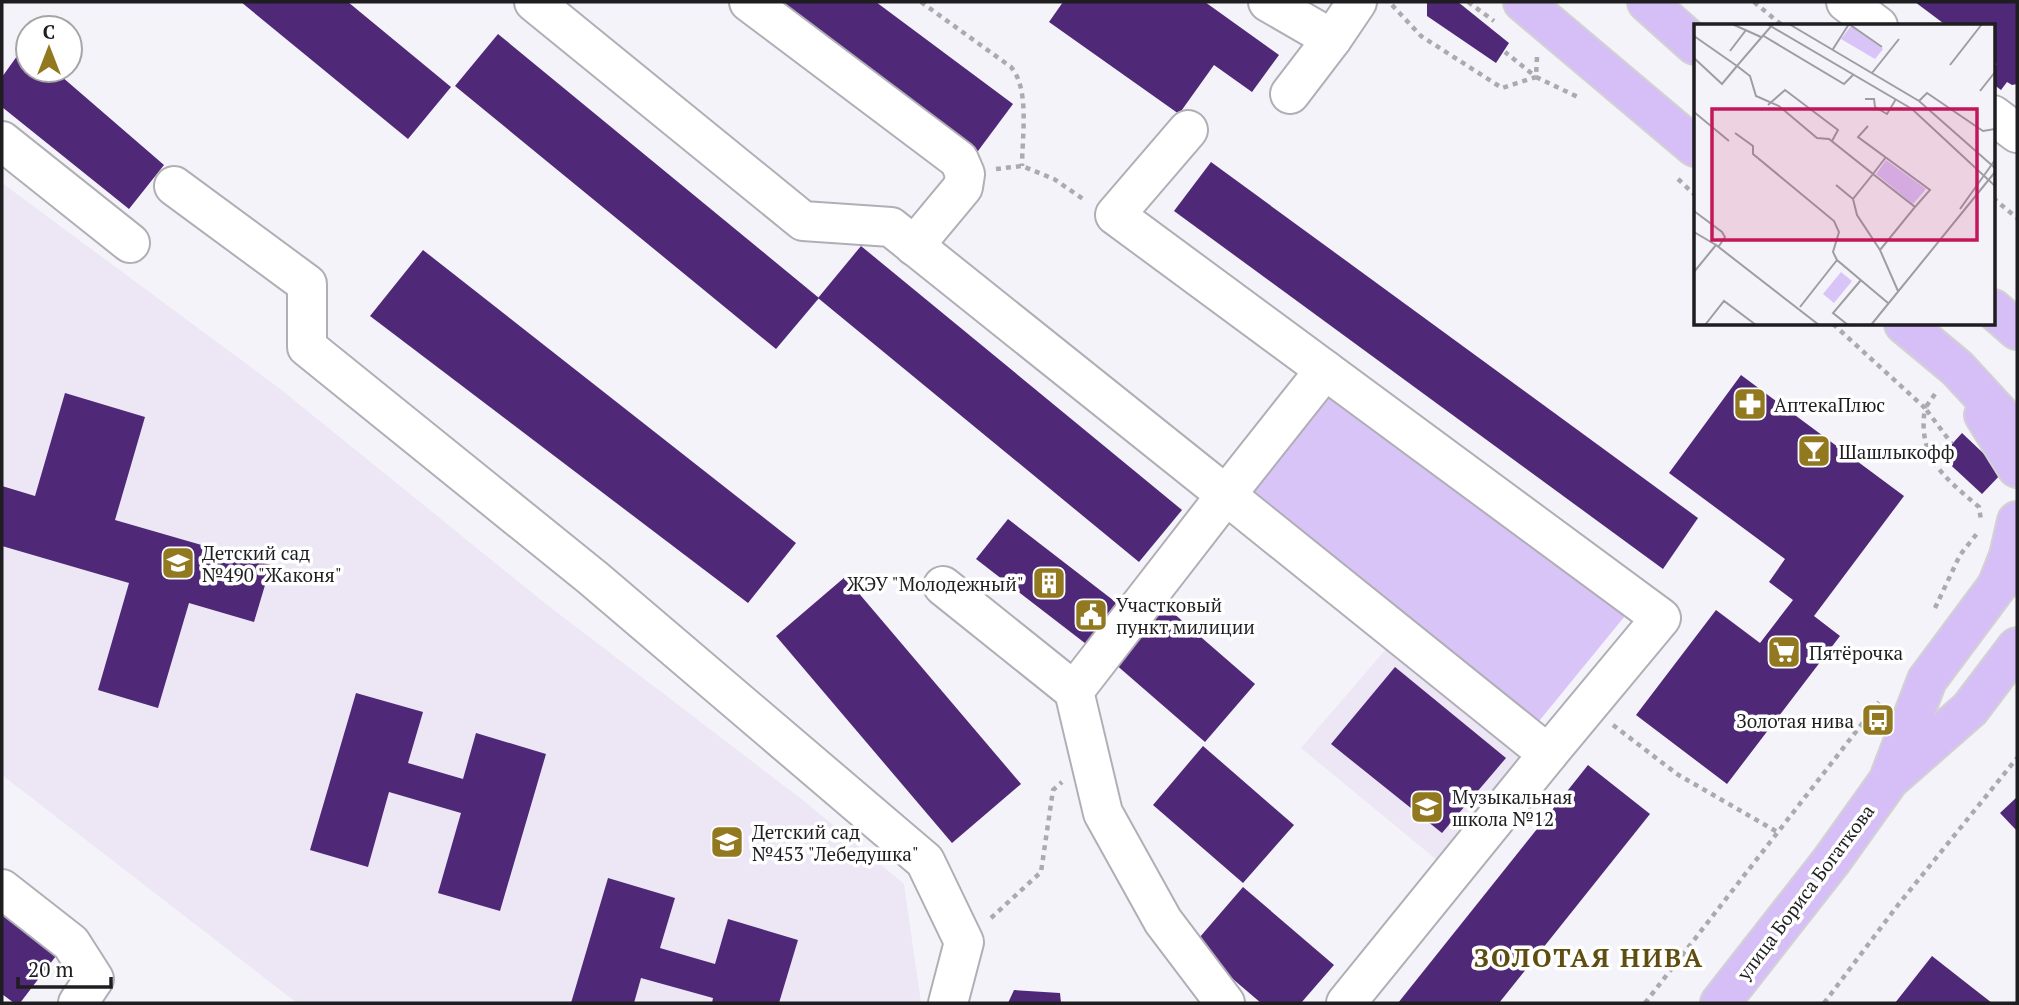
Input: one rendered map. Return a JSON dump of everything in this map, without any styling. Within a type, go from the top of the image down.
[{"type":"main road","points":[[1523,2],[1694,146]]},
{"type":"main road","points":[[1647,2],[1694,44]]},
{"type":"main road","points":[[1994,310],[2017,330]]},
{"type":"main road","points":[[1906,326],[1957,368],[2017,433]]},
{"type":"main road","points":[[1937,351],[1993,428],[2017,468]]},
{"type":"main road","name":"улица Бориса Богаткова","points":[[1889,780],[1927,680],[2007,575],[2017,521]]},
{"type":"main road","name":"улица Бориса Богаткова","points":[[1720,1003],[1832,860],[1889,780],[1970,709],[2017,647]]},
{"type":"lane","points":[[534,2],[803,221],[891,227],[1548,754]]},
{"type":"lane","points":[[749,2],[959,160],[965,173],[962,187],[914,246]]},
{"type":"lane","points":[[1268,2],[1332,39]]},
{"type":"lane","points":[[1290,94],[1357,2]]},
{"type":"lane","points":[[1846,2],[1875,24]]},
{"type":"lane","points":[[1994,116],[2017,133]]},
{"type":"lane","points":[[1188,130],[1115,215],[1661,618],[1346,1003]]},
{"type":"lane","points":[[2,141],[130,243]]},
{"type":"lane","points":[[174,186],[307,284],[307,347],[582,570],[925,861],[964,942],[948,1003]]},
{"type":"lane","points":[[1074,691],[1325,370]]},
{"type":"lane","points":[[943,586],[1074,691],[1103,813],[1163,920],[1224,1003]]},
{"type":"lane","points":[[2,889],[71,943],[94,979],[78,1003]]},
{"type":"path","points":[[922,2],[1011,67],[1019,77],[1023,95],[1022,166]]},
{"type":"path","points":[[1389,2],[1421,36],[1502,88],[1536,77],[1505,52]]},
{"type":"path","points":[[1754,2],[1781,24]]},
{"type":"path","points":[[965,173],[1022,166],[1054,179],[1088,202]]},
{"type":"path","points":[[1994,199],[2017,218]]},
{"type":"path","points":[[1835,326],[1924,408],[1952,444]]},
{"type":"path","points":[[1932,614],[1960,555],[1982,527],[1979,507],[1937,468],[1926,450],[1922,428],[1924,408],[1936,392]]},
{"type":"path","points":[[1645,1003],[1885,694]]},
{"type":"path","points":[[1618,729],[1677,774],[1779,833]]},
{"type":"path","points":[[964,942],[1041,872],[1054,790],[1090,758]]},
{"type":"path","points":[[1824,1003],[2017,758]]},
{"type":"shaded area","points":[[2,183],[279,388],[546,604],[804,801],[904,884],[921,1003],[297,1003],[2,775]]},
{"type":"shaded area","points":[[1328,393],[1629,611],[1535,726],[1249,497]]},
{"type":"shaded area","name":"Музыкальная школа №12","points":[[1387,648],[1524,754],[1437,860],[1301,748]]},
{"type":"building","points":[[241,2],[348,2],[451,87],[408,139]]},
{"type":"building","points":[[770,2],[876,2],[1013,104],[975,155]]},
{"type":"building","points":[[1063,2],[1205,2],[1279,55],[1252,92],[1214,65],[1179,114],[1049,22]]},
{"type":"building","points":[[1427,2],[1458,2],[1509,43],[1496,63],[1427,16]]},
{"type":"building","points":[[1915,2],[2017,2],[2017,84],[2007,82],[2001,90],[1994,85],[1994,68],[1997,64],[1994,62],[1994,24],[1944,24]]},
{"type":"building","points":[[498,34],[819,298],[776,349],[455,86]]},
{"type":"building","points":[[14,60],[14,84],[70,84],[164,165],[129,209],[2,107],[2,77]]},
{"type":"building","points":[[1211,162],[1698,518],[1663,569],[1174,211]]},
{"type":"building","points":[[861,246],[1182,510],[1139,562],[818,298]]},
{"type":"building","points":[[423,250],[796,543],[748,603],[370,316]]},
{"type":"building","points":[[1741,375],[1904,496],[1814,616],[1840,636],[1727,784],[1636,715],[1716,610],[1760,643],[1793,600],[1769,582],[1785,559],[1669,473]]},
{"type":"building","points":[[65,393],[145,417],[115,520],[271,565],[254,622],[189,603],[158,708],[98,690],[129,583],[2,546],[2,486],[35,496]]},
{"type":"building","points":[[1962,433],[2003,472],[1982,494],[1941,456]]},
{"type":"building","name":"ЖЭУ \"Молодежный\"","points":[[1008,519],[1122,607],[1090,647],[976,559]]},
{"type":"building","points":[[845,577],[1021,784],[952,843],[776,636]]},
{"type":"building","points":[[1164,605],[1255,684],[1205,742],[1114,663]]},
{"type":"building","name":"Музыкальная школа №12","points":[[1395,667],[1506,758],[1442,833],[1331,744]]},
{"type":"building","points":[[356,693],[423,712],[408,763],[463,779],[476,733],[546,754],[500,911],[438,893],[461,813],[389,792],[368,867],[310,850]]},
{"type":"building","points":[[1203,746],[1294,825],[1243,883],[1153,805]]},
{"type":"building","points":[[1588,765],[1650,814],[1499,1003],[1398,1003]]},
{"type":"building","points":[[2017,797],[2017,831],[2000,813]]},
{"type":"building","points":[[608,878],[675,898],[660,948],[715,964],[728,919],[798,940],[779,1003],[712,1003],[713,998],[641,978],[634,1003],[571,1003]]},
{"type":"building","points":[[1243,887],[1334,965],[1301,1003],[1261,1003],[1193,945]]},
{"type":"building","points":[[2,909],[59,952],[20,1003],[14,1003],[2,994]]},
{"type":"building","points":[[1932,956],[1960,978],[1992,1003],[1895,1003]]},
{"type":"building","points":[[1014,990],[1060,993],[1061,1003],[1008,1003]]},
{"type":"place","name":"АптекаПлюс","points":[[1750,404]]},
{"type":"place","name":"Шашлыкофф","points":[[1814,451]]},
{"type":"place","name":"Детский сад №490 \"Жаконя\"","points":[[178,563]]},
{"type":"place","name":"ЖЭУ \"Молодежный\"","points":[[1049,583]]},
{"type":"place","name":"Участковый пункт милиции","points":[[1091,615]]},
{"type":"place","name":"Пятёрочка","points":[[1784,652]]},
{"type":"place","name":"Золотая нива","points":[[1878,720]]},
{"type":"place","name":"Музыкальная школа №12","points":[[1427,807]]},
{"type":"place","name":"Детский сад №453 \"Лебедушка\"","points":[[727,842]]},
{"type":"district","name":"ЗОЛОТАЯ НИВА","points":[[1589,957]]}]
